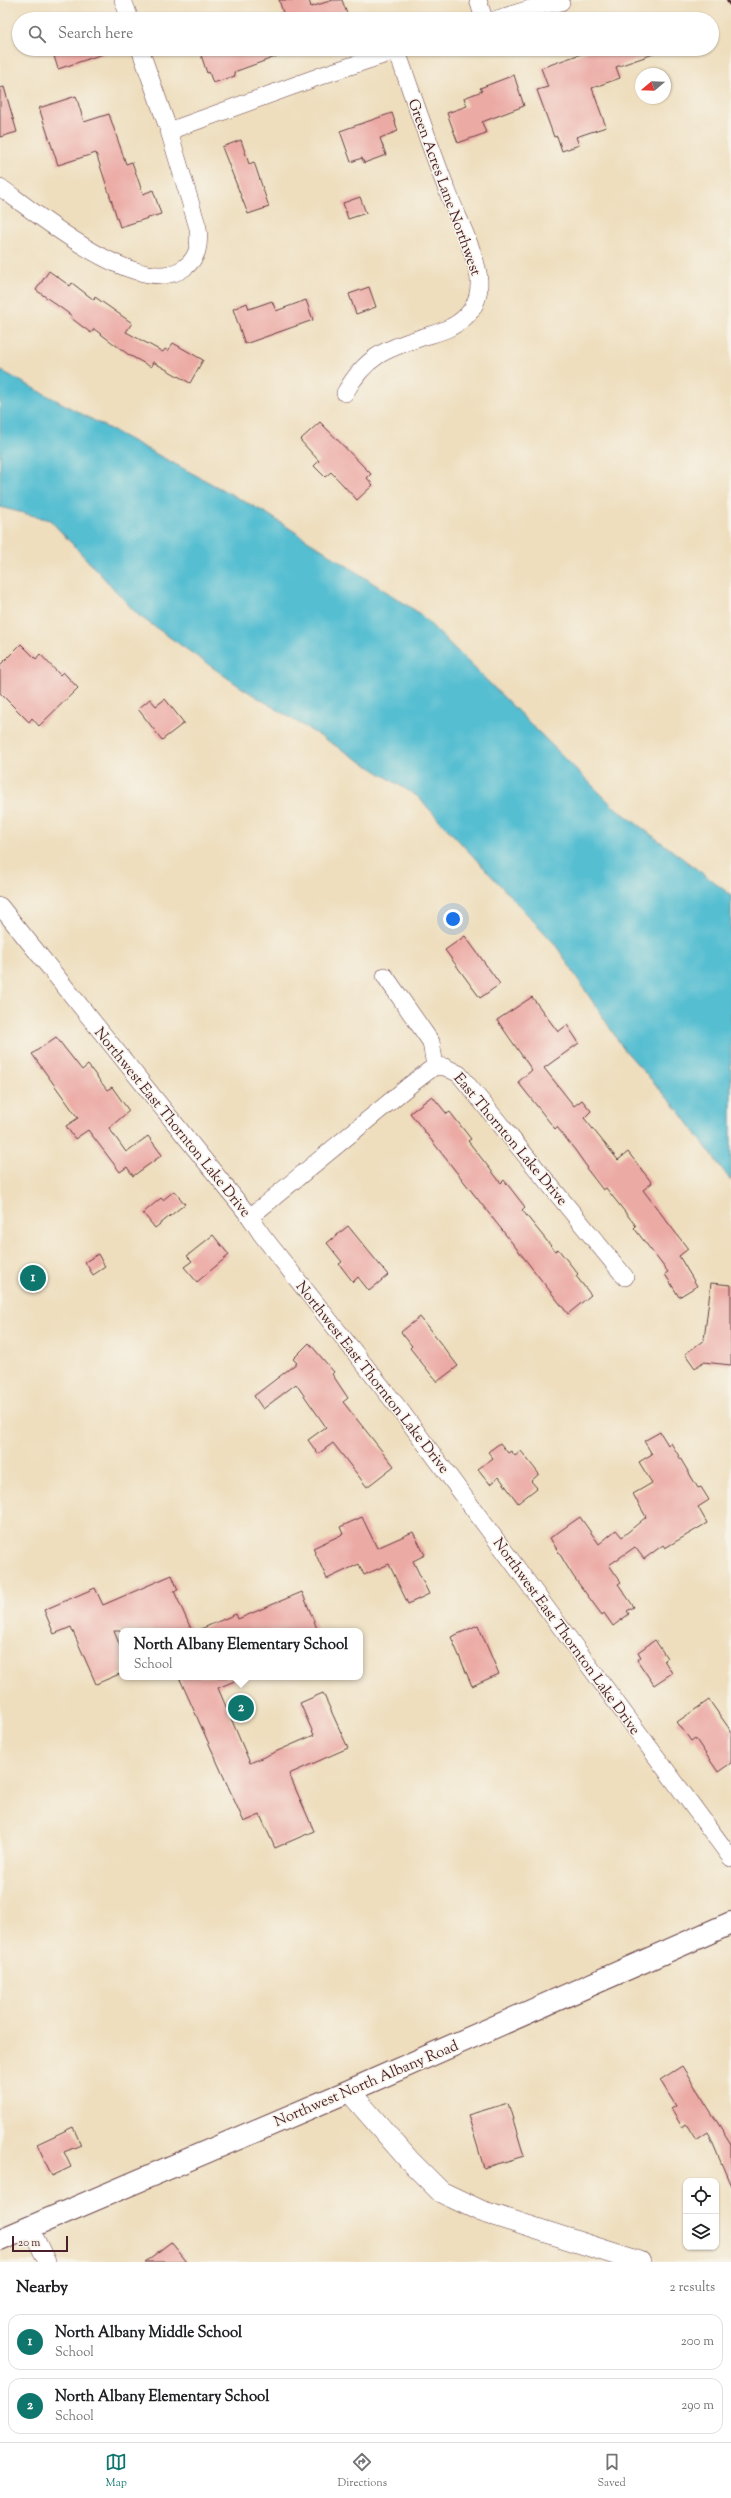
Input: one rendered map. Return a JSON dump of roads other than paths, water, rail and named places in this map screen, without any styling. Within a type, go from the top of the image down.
[{"type":"main road","name":"Northwest North Albany Road","points":[[0,2240],[349,2091],[731,1923]]},
{"type":"street","points":[[123,0],[127,12]]},
{"type":"street","points":[[478,0],[482,12]]},
{"type":"street","points":[[520,12],[561,2]]},
{"type":"street","points":[[0,187],[101,256],[134,272],[165,276],[180,271],[190,264],[197,252],[200,242],[198,228],[169,131],[142,56]]},
{"type":"street","points":[[169,131],[326,74],[381,56]]},
{"type":"street","name":"Green Acres Lane Northwest","points":[[345,393],[356,372],[369,360],[400,344],[448,329],[460,322],[471,311],[479,291],[480,279],[468,242],[401,56]]},
{"type":"street","name":"Northwest East Thornton Lake Drive","points":[[0,906],[250,1217],[262,1235],[401,1411],[731,1858]]},
{"type":"street","points":[[385,976],[431,1042],[434,1066]]},
{"type":"street","name":"East Thornton Lake Drive","points":[[250,1217],[434,1066],[445,1067],[459,1074],[625,1277]]},
{"type":"street","points":[[349,2091],[409,2160],[441,2192],[480,2211],[640,2262]]},
{"type":"street","points":[[30,2227],[46,2262]]},
{"type":"water","points":[[0,370],[266,513],[419,613],[613,806],[731,895],[731,1181],[680,1112],[623,1048],[555,944],[417,796],[239,686],[138,615],[50,520],[0,507]]},
{"type":"railway","points":[[727,0],[731,6]]},
{"type":"place","name":"North Albany Middle School","points":[[33,1278]]},
{"type":"place","name":"North Albany Elementary School","points":[[241,1708]]}]
